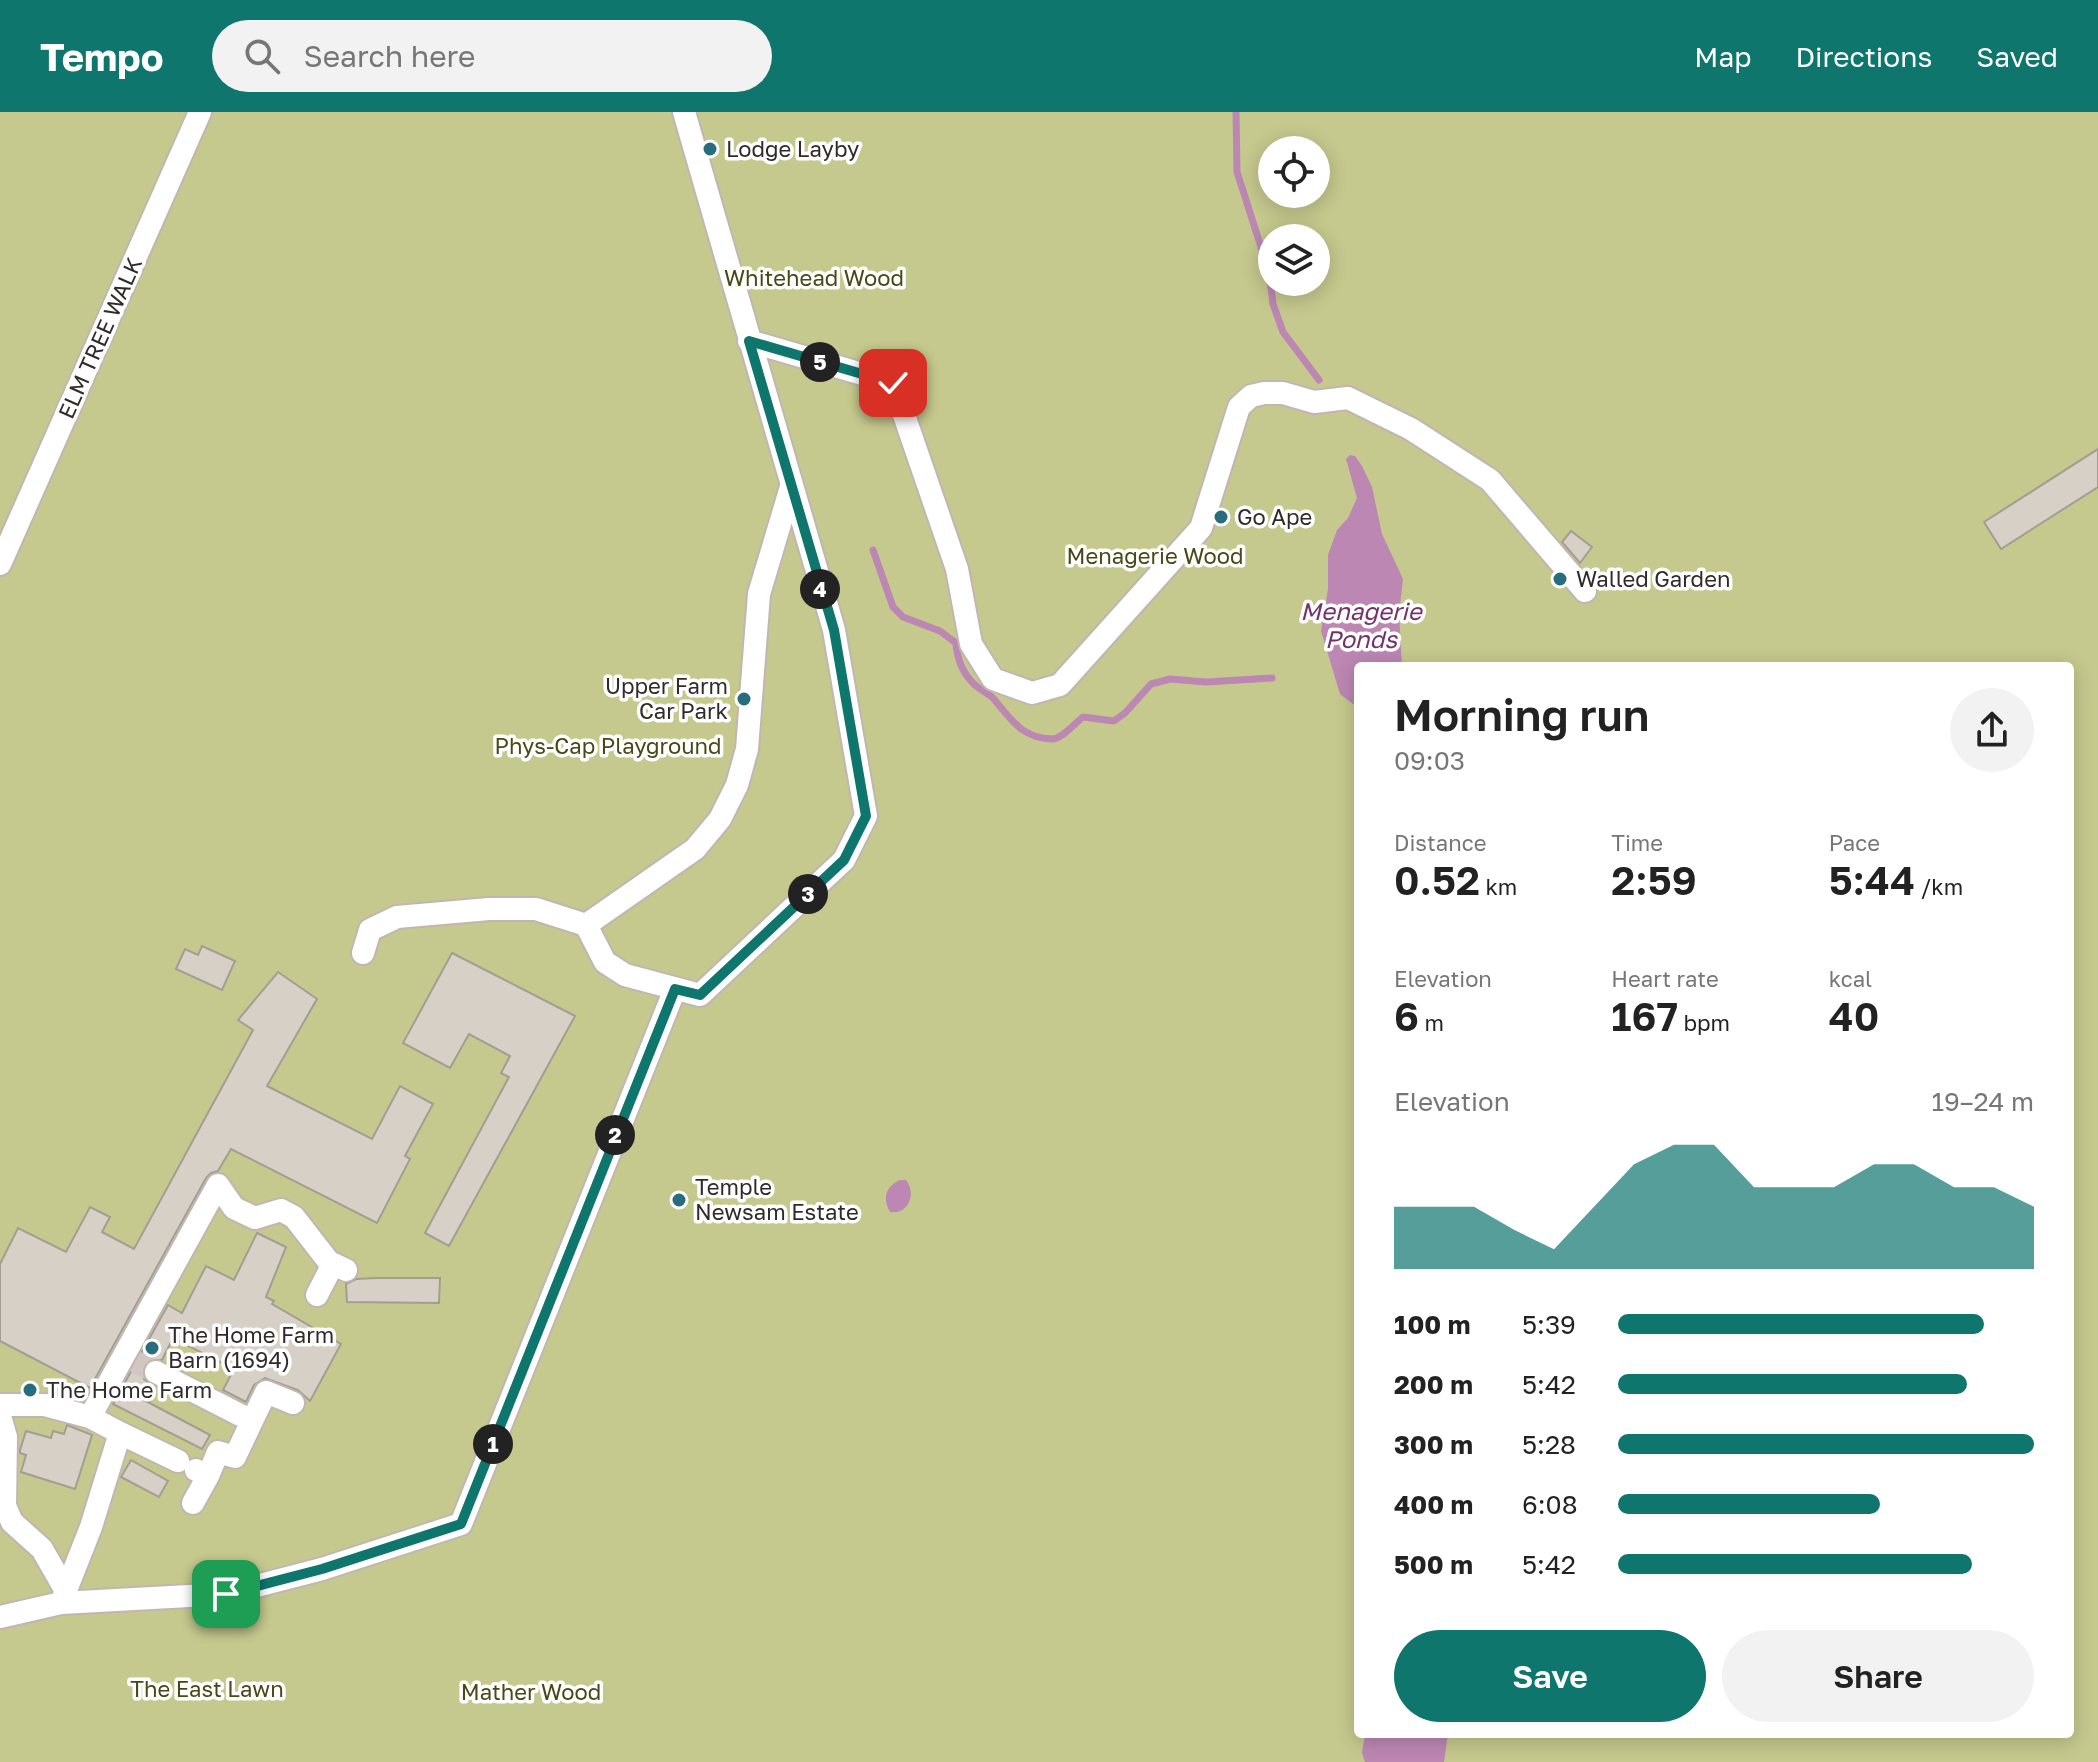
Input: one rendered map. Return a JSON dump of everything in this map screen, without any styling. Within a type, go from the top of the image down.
[{"type":"street","name":"ELM TREE WALK","points":[[0,564],[200,112]]},
{"type":"street","points":[[363,953],[370,930],[397,917],[489,909],[536,909],[586,925],[605,962],[625,975],[700,995],[844,860],[866,816],[834,630],[684,112]]},
{"type":"street","points":[[749,341],[893,383],[957,569],[971,644],[993,679],[1032,693],[1060,685],[1201,528],[1239,407],[1251,396],[1264,393],[1283,393],[1314,402],[1348,398],[1411,429],[1490,480],[1585,591]]},
{"type":"street","points":[[586,925],[695,849],[720,819],[737,785],[747,749],[759,594],[791,487]]},
{"type":"street","points":[[0,1617],[63,1597],[226,1594],[322,1569],[461,1524],[675,989]]},
{"type":"street","points":[[90,1417],[127,1357],[218,1185],[234,1208],[255,1218],[281,1210],[294,1217],[339,1267],[317,1295]]},
{"type":"street","points":[[156,1372],[252,1421]]},
{"type":"street","points":[[193,1468],[218,1452],[235,1457],[266,1392],[293,1403]]},
{"type":"street","points":[[0,1405],[45,1405],[90,1417],[193,1468]]},
{"type":"street","points":[[0,1416],[6,1437],[5,1506],[12,1522],[42,1549],[63,1597]]},
{"type":"street","points":[[63,1597],[91,1527],[120,1433]]},
{"type":"street","points":[[193,1468],[193,1503]]},
{"type":"green space","name":"Temple Newsam Estate","points":[[0,112],[2098,112],[2098,1762],[0,1762]]},
{"type":"water","name":"Menagerie Ponds","points":[[1350,455],[1355,456],[1372,487],[1382,534],[1403,579],[1399,614],[1402,662],[1354,662],[1354,705],[1340,694],[1321,631],[1328,589],[1328,555],[1337,530],[1348,518],[1357,498],[1346,459]]},
{"type":"water","points":[[900,1180],[906,1180],[911,1197],[902,1210],[890,1212],[887,1193]]},
{"type":"water","points":[[1364,1738],[1447,1738],[1444,1762],[1365,1762],[1362,1753]]},
{"type":"building","points":[[2098,449],[2098,487],[2001,549],[1984,522]]},
{"type":"building","points":[[1571,531],[1592,547],[1580,563],[1562,542]]},
{"type":"building","points":[[202,946],[235,961],[222,990],[176,969],[185,949],[198,955]]},
{"type":"building","points":[[452,953],[575,1016],[449,1246],[425,1233],[509,1077],[501,1073],[510,1056],[469,1034],[450,1068],[403,1043]]},
{"type":"building","points":[[278,972],[317,999],[267,1086],[372,1139],[400,1086],[433,1104],[405,1156],[410,1159],[377,1223],[231,1149],[218,1171],[206,1178],[90,1388],[0,1341],[0,1264],[18,1228],[66,1252],[90,1207],[110,1217],[102,1232],[134,1249],[253,1030],[238,1020]]},
{"type":"building","points":[[257,1233],[286,1247],[266,1297],[274,1301],[272,1304],[341,1344],[310,1401],[298,1390],[265,1378],[254,1385],[246,1402],[223,1390],[234,1369],[173,1338],[162,1360],[149,1360],[143,1366],[144,1379],[150,1384],[142,1399],[210,1435],[202,1449],[113,1404],[168,1305],[182,1313],[206,1266],[234,1280]]},
{"type":"building","points":[[440,1278],[439,1303],[347,1302],[346,1284],[356,1279]]},
{"type":"building","points":[[67,1425],[92,1435],[75,1489],[21,1472],[26,1455],[20,1450],[26,1431],[51,1438],[53,1431],[64,1434]]},
{"type":"building","points":[[131,1460],[168,1481],[159,1497],[121,1477]]},
{"type":"waterway","points":[[1236,112],[1237,172],[1269,272],[1273,304],[1283,332],[1319,380]]},
{"type":"waterway","points":[[873,550],[893,607],[903,617],[940,631],[956,643],[961,664],[969,679],[993,698],[1024,731],[1041,738],[1056,738],[1083,717],[1114,721],[1151,684],[1170,679],[1206,682],[1272,678]]},
{"type":"tunnel","points":[[130,1359],[156,1372]]},
{"type":"place","name":"Lodge Layby","points":[[710,149]]},
{"type":"place","name":"Go Ape","points":[[1221,517]]},
{"type":"place","name":"Walled Garden","points":[[1560,579]]},
{"type":"place","name":"Upper Farm Car Park","points":[[744,699]]},
{"type":"place","name":"Temple Newsam Estate","points":[[679,1200]]},
{"type":"place","name":"The Home Farm Barn (1694)","points":[[152,1348]]},
{"type":"place","name":"The Home Farm","points":[[30,1390]]},
{"type":"route","points":[[226,1594],[322,1569],[461,1524],[675,989],[700,995],[844,860],[866,816],[862,782],[834,630],[749,341],[893,383]]},
{"type":"park label","name":"Whitehead Wood","points":[[814,278]]},
{"type":"park label","name":"Menagerie Wood","points":[[1155,556]]},
{"type":"park label","name":"Phys-Cap Playground","points":[[608,746]]},
{"type":"park label","name":"The East Lawn","points":[[207,1689]]},
{"type":"park label","name":"Mather Wood","points":[[531,1692]]}]
